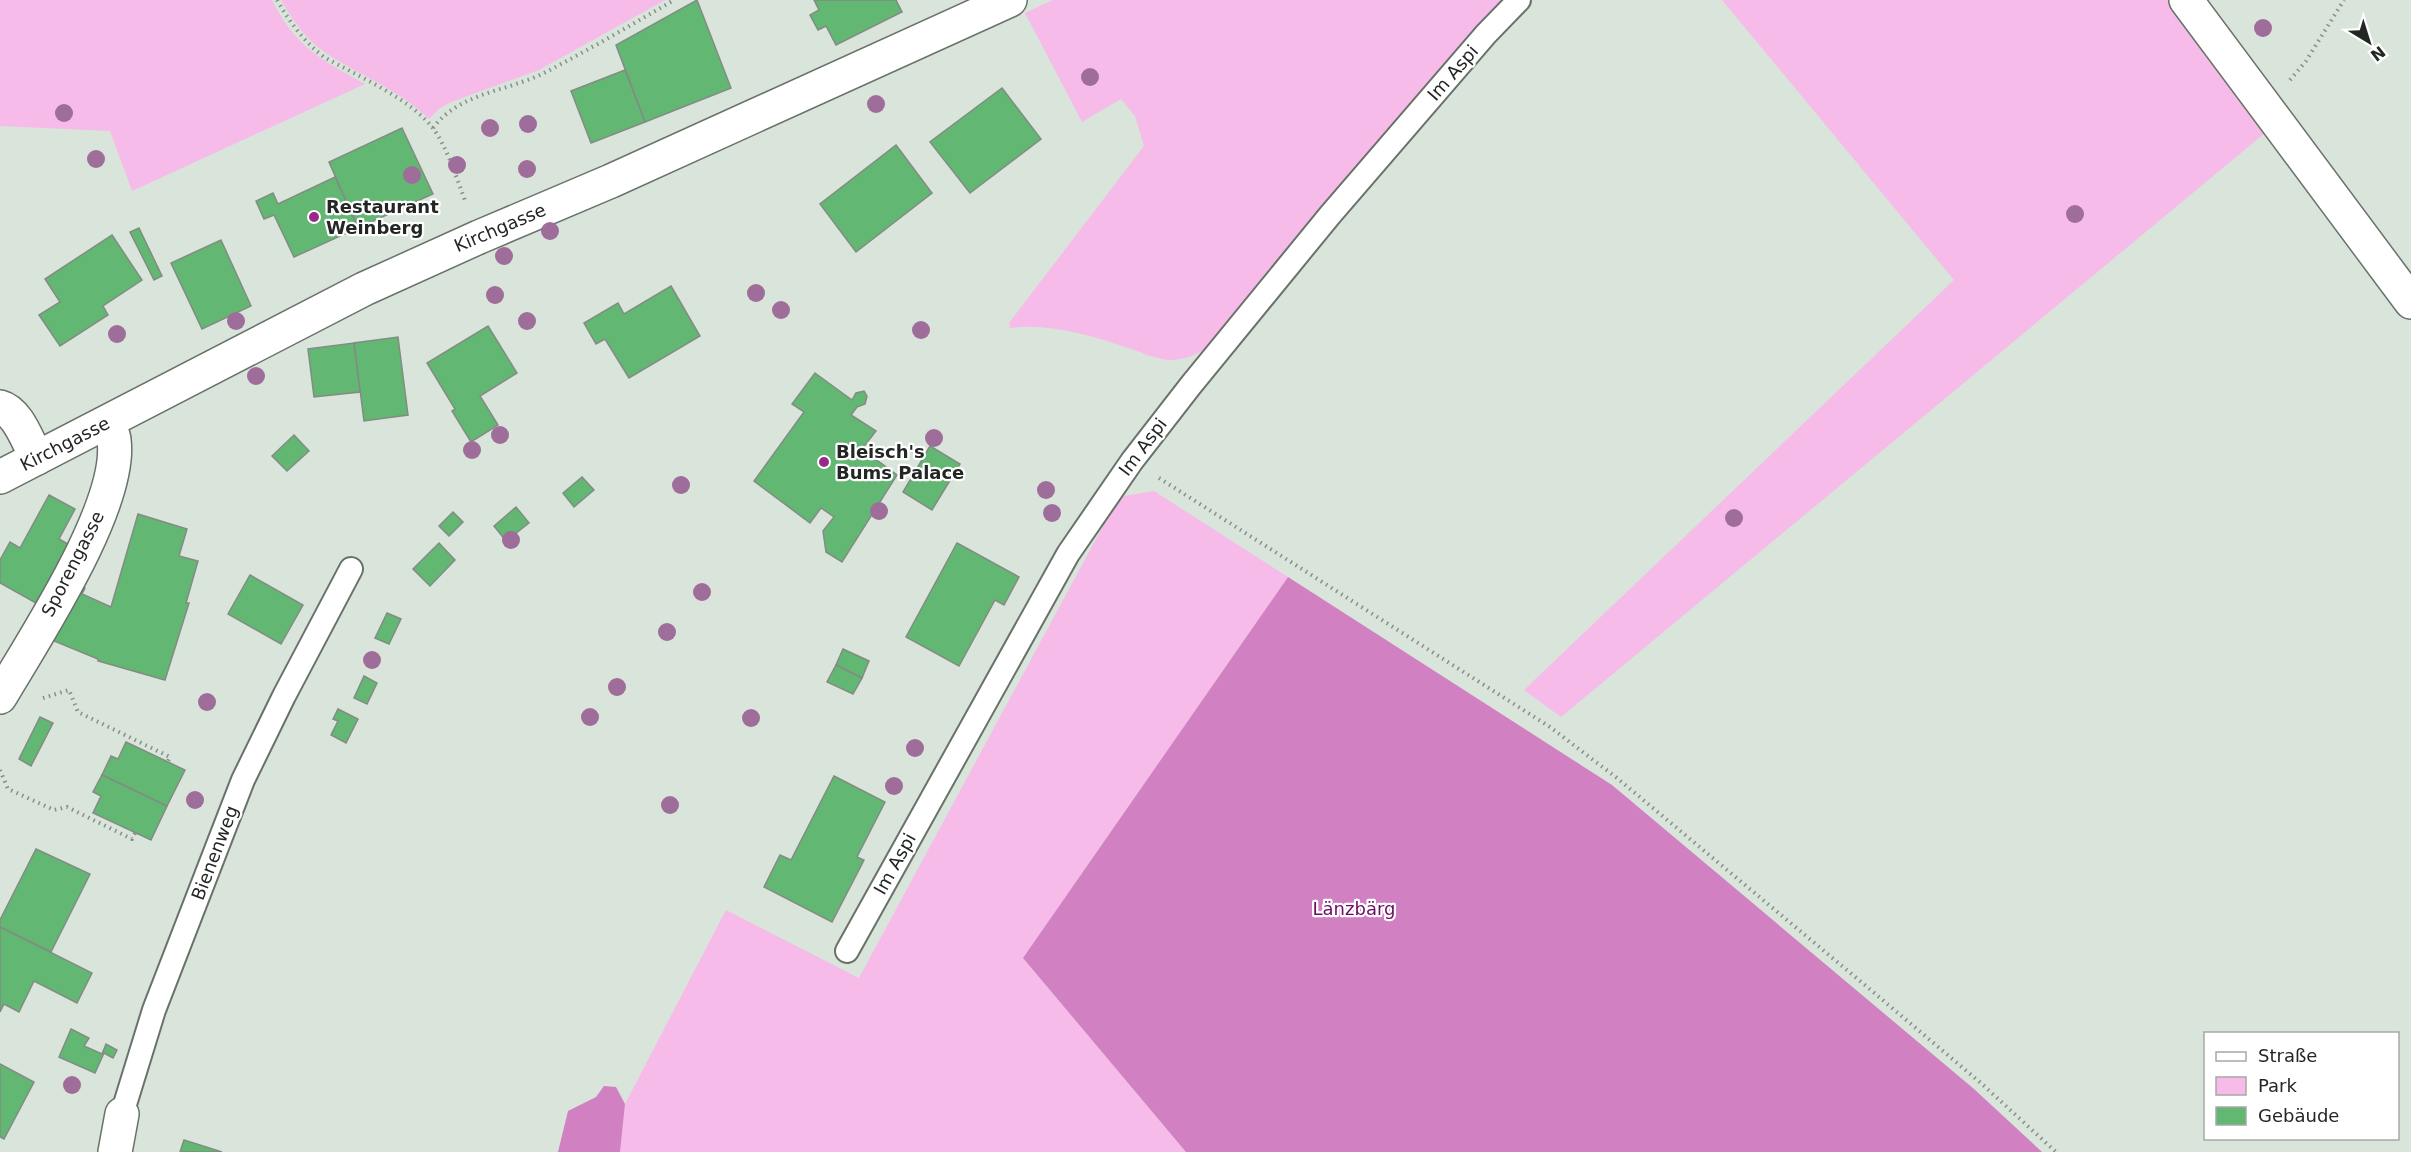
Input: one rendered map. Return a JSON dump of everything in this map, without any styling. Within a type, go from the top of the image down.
[{"type":"street","name":"Kirchgasse","points":[[0,477],[363,290],[479,237],[611,181],[1010,0]]},
{"type":"street","points":[[2186,0],[2411,302]]},
{"type":"street","points":[[0,407],[14,417],[37,458]]},
{"type":"street","name":"Sporengasse","points":[[0,697],[97,523],[114,460],[114,438],[106,423]]},
{"type":"street","name":"Bienenweg","points":[[116,1152],[122,1114]]},
{"type":"lane","name":"Im Aspi","points":[[847,951],[1068,554],[1132,460],[1330,215],[1486,34],[1519,0]]},
{"type":"lane","name":"Bienenweg","points":[[122,1114],[154,1010],[243,780],[351,569]]},
{"type":"path","points":[[277,0],[301,37],[313,49],[403,103],[433,128],[470,212]]},
{"type":"path","points":[[433,128],[443,114],[458,105],[540,75],[674,0]]},
{"type":"path","points":[[2263,104],[2281,92],[2306,61],[2344,0]]},
{"type":"path","points":[[1132,460],[1551,727],[1617,778],[1982,1084],[2056,1152]]},
{"type":"path","points":[[41,699],[69,690],[78,712],[170,757],[168,761]]},
{"type":"path","points":[[0,770],[8,789],[54,810],[66,807],[132,839],[135,833]]},
{"type":"green space","points":[[0,0],[272,0],[290,30],[311,51],[365,84],[132,191],[110,131],[0,126]]},
{"type":"green space","points":[[281,0],[665,0],[539,70],[451,102],[440,108],[429,119],[405,100],[319,48],[300,29]]},
{"type":"green space","points":[[1053,0],[1505,0],[1209,347],[1190,356],[1169,360],[1068,331],[1039,327],[1010,328],[1009,323],[1144,146],[1135,116],[1121,99],[1082,122],[1025,13]]},
{"type":"green space","points":[[1722,0],[2167,0],[2265,133],[1561,717],[1524,690],[1954,280]]},
{"type":"green space","points":[[1154,491],[1288,577],[1023,958],[1186,1152],[620,1152],[625,1104],[726,910],[859,978],[1110,513],[1124,496]]},
{"type":"green space","name":"Länzbärg","points":[[1288,577],[1612,785],[1974,1089],[2042,1152],[1186,1152],[1023,958]]},
{"type":"green space","points":[[604,1086],[616,1087],[625,1104],[620,1152],[558,1152],[568,1111],[596,1097]]},
{"type":"building","points":[[697,0],[731,88],[645,122],[616,45]]},
{"type":"building","points":[[814,0],[896,0],[902,12],[836,45],[826,26],[818,30],[810,15],[819,10]]},
{"type":"building","points":[[625,70],[645,122],[591,143],[571,91]]},
{"type":"building","points":[[1002,88],[1041,139],[970,193],[930,142]]},
{"type":"building","points":[[402,128],[433,194],[358,228],[329,162]]},
{"type":"building","points":[[896,145],[932,193],[856,252],[820,204]]},
{"type":"building","name":"Restaurant Weinberg","points":[[335,177],[358,228],[294,257],[274,215],[264,219],[256,201],[273,193],[278,204]]},
{"type":"building","points":[[139,228],[162,276],[154,280],[130,232]]},
{"type":"building","points":[[112,235],[142,280],[103,306],[108,315],[60,346],[39,315],[60,302],[45,279]]},
{"type":"building","points":[[221,240],[251,306],[202,329],[171,263]]},
{"type":"building","points":[[671,286],[700,336],[629,378],[605,339],[596,344],[584,323],[618,303],[624,314]]},
{"type":"building","points":[[488,326],[517,373],[480,396],[498,425],[471,442],[452,411],[455,409],[427,363]]},
{"type":"building","points":[[398,337],[408,415],[364,421],[354,343]]},
{"type":"building","points":[[354,343],[360,392],[314,397],[308,349]]},
{"type":"building","name":"Bleisch's Bums Palace","points":[[815,373],[852,400],[856,393],[864,391],[867,396],[865,404],[857,407],[851,415],[876,431],[862,449],[897,475],[842,562],[826,552],[823,531],[834,517],[821,508],[810,523],[754,481],[804,412],[792,404]]},
{"type":"building","points":[[294,435],[309,451],[287,471],[272,456]]},
{"type":"building","points":[[930,446],[960,464],[932,510],[903,492]]},
{"type":"building","points":[[582,477],[594,490],[574,507],[563,493]]},
{"type":"building","points":[[49,495],[75,509],[59,539],[75,548],[43,607],[0,583],[0,560],[10,542],[20,548]]},
{"type":"building","points":[[516,507],[529,523],[506,541],[494,526]]},
{"type":"building","points":[[453,512],[463,522],[449,536],[439,526]]},
{"type":"building","points":[[138,514],[187,529],[179,556],[198,561],[186,603],[189,603],[165,680],[98,661],[98,659],[52,640],[77,584],[85,588],[82,594],[111,607]]},
{"type":"building","points":[[439,543],[455,560],[430,586],[413,569]]},
{"type":"building","points":[[957,543],[1019,577],[1004,605],[995,600],[959,666],[906,637]]},
{"type":"building","points":[[250,575],[303,605],[281,644],[228,614]]},
{"type":"building","points":[[387,613],[401,619],[389,644],[375,638]]},
{"type":"building","points":[[843,649],[869,661],[862,678],[836,665]]},
{"type":"building","points":[[836,665],[862,678],[853,694],[827,682]]},
{"type":"building","points":[[364,676],[377,683],[367,704],[354,698]]},
{"type":"building","points":[[338,709],[358,719],[346,743],[331,735],[338,721],[333,719]]},
{"type":"building","points":[[40,717],[53,723],[31,766],[19,759]]},
{"type":"building","points":[[126,742],[185,770],[167,806],[102,775],[111,756],[118,759]]},
{"type":"building","points":[[102,775],[167,806],[151,840],[93,813],[101,796],[93,792]]},
{"type":"building","points":[[834,776],[885,802],[857,857],[864,860],[832,922],[764,887],[780,855],[791,860]]},
{"type":"building","points":[[36,849],[90,874],[51,952],[0,927],[0,920]]},
{"type":"building","points":[[0,927],[92,973],[77,1003],[34,981],[19,1012],[4,1004],[0,1012]]},
{"type":"building","points":[[71,1029],[89,1038],[84,1046],[102,1054],[106,1044],[117,1050],[113,1058],[104,1053],[95,1073],[59,1057]]},
{"type":"building","points":[[0,1064],[34,1082],[4,1139],[0,1137]]},
{"type":"building","points":[[184,1140],[222,1152],[180,1152]]},
{"type":"place","name":"Restaurant Weinberg","points":[[314,217]]},
{"type":"place","name":"Bleisch's Bums Palace","points":[[824,462]]}]
